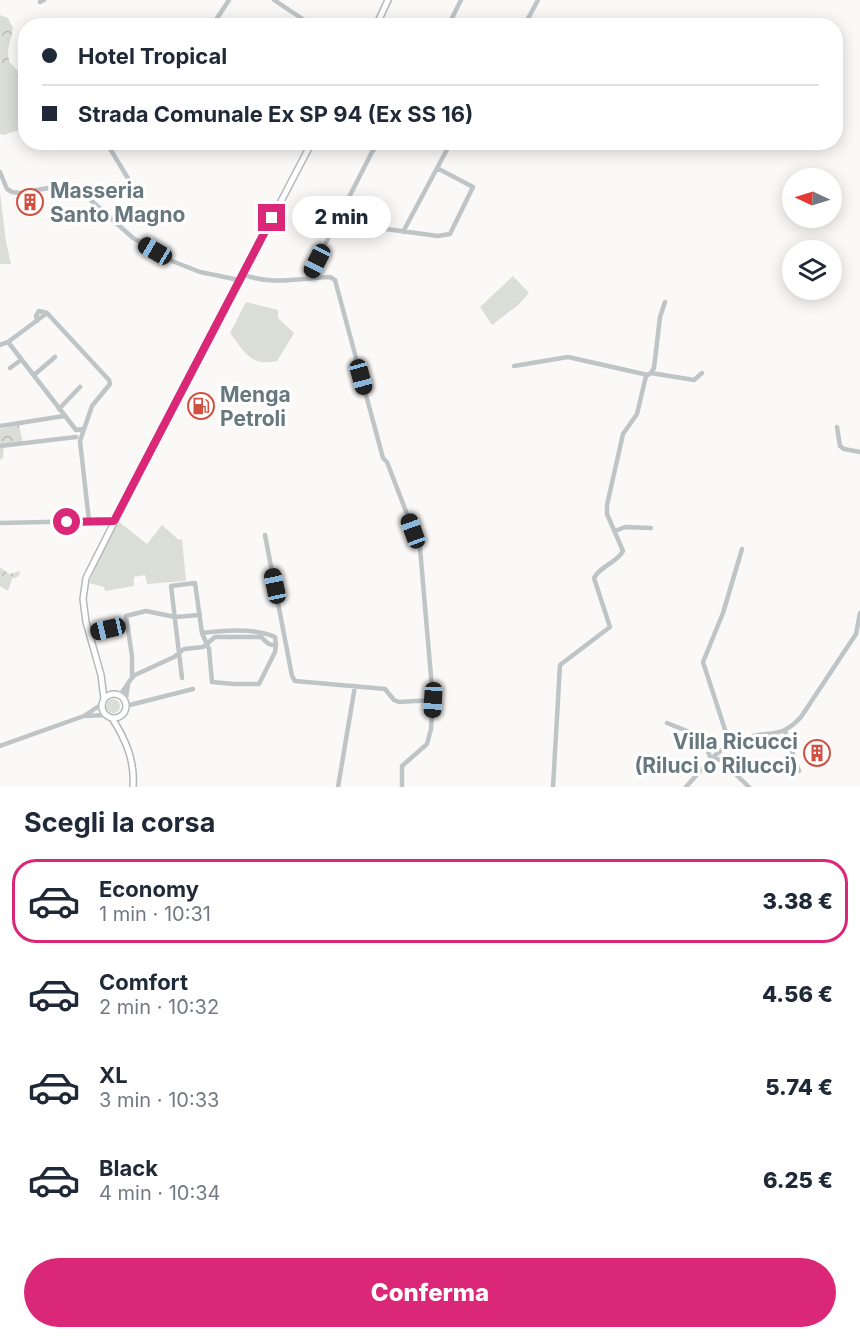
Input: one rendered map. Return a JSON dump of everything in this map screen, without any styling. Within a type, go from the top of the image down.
[{"type":"main road","points":[[378,18],[388,0]]},
{"type":"main road","points":[[121,716],[112,718],[105,715],[101,675],[89,633],[83,587],[114,521],[308,150]]},
{"type":"main road","points":[[101,675],[126,705],[121,716],[122,735]]},
{"type":"main road","points":[[103,702],[116,695]]},
{"type":"main road","points":[[112,718],[132,757],[133,787]]},
{"type":"street","points":[[217,18],[229,0]]},
{"type":"street","points":[[274,0],[301,18]]},
{"type":"street","points":[[452,18],[461,0]]},
{"type":"street","points":[[528,18],[538,0]]},
{"type":"street","points":[[92,201],[94,194],[99,191],[129,184],[129,180],[111,150]]},
{"type":"street","points":[[308,278],[374,150]]},
{"type":"street","points":[[403,232],[447,150]]},
{"type":"street","points":[[342,212],[371,227],[438,236],[450,234],[473,187],[437,168]]},
{"type":"street","points":[[0,172],[7,189],[12,192],[20,193],[54,187],[66,188],[85,195],[133,238],[172,261],[200,272],[268,280],[333,278],[383,458],[396,484],[420,549],[433,700],[431,729],[427,744],[402,766],[402,787]]},
{"type":"street","points":[[553,787],[560,665],[610,627],[594,578],[597,571],[624,552],[607,514],[606,505],[623,434],[637,414],[646,376],[654,368],[660,317],[665,302]]},
{"type":"street","points":[[0,345],[8,342],[47,314],[109,380],[110,384],[92,405],[78,439]]},
{"type":"street","points":[[8,342],[76,430],[89,521]]},
{"type":"street","points":[[34,375],[55,357]]},
{"type":"street","points":[[514,366],[568,357],[650,374],[694,380],[702,373]]},
{"type":"street","points":[[10,368],[21,360]]},
{"type":"street","points":[[59,409],[80,387]]},
{"type":"street","points":[[0,426],[63,416]]},
{"type":"street","points":[[837,427],[840,446],[860,452]]},
{"type":"street","points":[[76,430],[83,429]]},
{"type":"street","points":[[0,446],[78,439]]},
{"type":"street","points":[[0,524],[114,521]]},
{"type":"street","points":[[615,531],[625,527],[651,528]]},
{"type":"street","points":[[265,535],[292,676],[296,681],[385,689],[394,700],[399,702],[433,700]]},
{"type":"street","points":[[730,745],[703,662],[723,613],[742,549]]},
{"type":"street","points":[[182,678],[171,586],[195,583],[202,633],[212,681],[259,684],[275,652],[275,637],[255,632],[202,633]]},
{"type":"street","points":[[193,689],[126,705],[132,656],[126,616],[146,611],[175,618],[200,615]]},
{"type":"street","points":[[686,787],[712,758],[730,745],[756,734],[785,731],[792,728],[858,634],[860,613]]},
{"type":"street","points":[[89,633],[127,624]]},
{"type":"street","points":[[116,695],[126,689],[130,680],[174,657],[183,649],[203,646],[215,637],[261,637],[268,644],[276,645]]},
{"type":"street","points":[[338,787],[355,686]]},
{"type":"street","points":[[0,746],[84,716],[103,702]]},
{"type":"street","points":[[84,716],[105,715]]},
{"type":"street","points":[[667,723],[702,737],[712,758],[722,761],[749,787]]},
{"type":"street","points":[[785,731],[799,771]]},
{"type":"green space","points":[[0,15],[8,18],[13,28],[8,55],[12,65],[18,71],[18,82],[0,82]]},
{"type":"green space","points":[[0,82],[18,82],[18,130],[0,134]]},
{"type":"green space","points":[[0,192],[6,242],[11,264],[0,264]]},
{"type":"green space","points":[[513,276],[529,293],[517,306],[492,325],[480,307]]},
{"type":"green space","points":[[246,302],[278,310],[278,318],[294,333],[277,361],[254,360],[244,352],[230,333]]},
{"type":"green space","points":[[19,425],[23,443],[4,445],[3,458],[0,460],[0,429]]},
{"type":"green space","points":[[118,521],[147,544],[162,525],[179,540],[182,539],[186,581],[147,584],[145,575],[134,577],[134,586],[105,591],[104,587],[89,583]]},
{"type":"green space","points":[[0,567],[9,574],[20,571],[19,576],[12,579],[8,591],[0,586]]},
{"type":"green space","points":[[113,699],[118,701],[120,706],[118,711],[113,713],[108,711],[106,706],[108,701]]},
{"type":"place","name":"Masseria Santo Magno","points":[[30,202]]},
{"type":"place","name":"Menga Petroli","points":[[201,406]]},
{"type":"place","name":"Villa Ricucci (Riluci o Rilucci)","points":[[817,753]]},
{"type":"route","points":[[67,522],[114,521],[272,218]]}]
